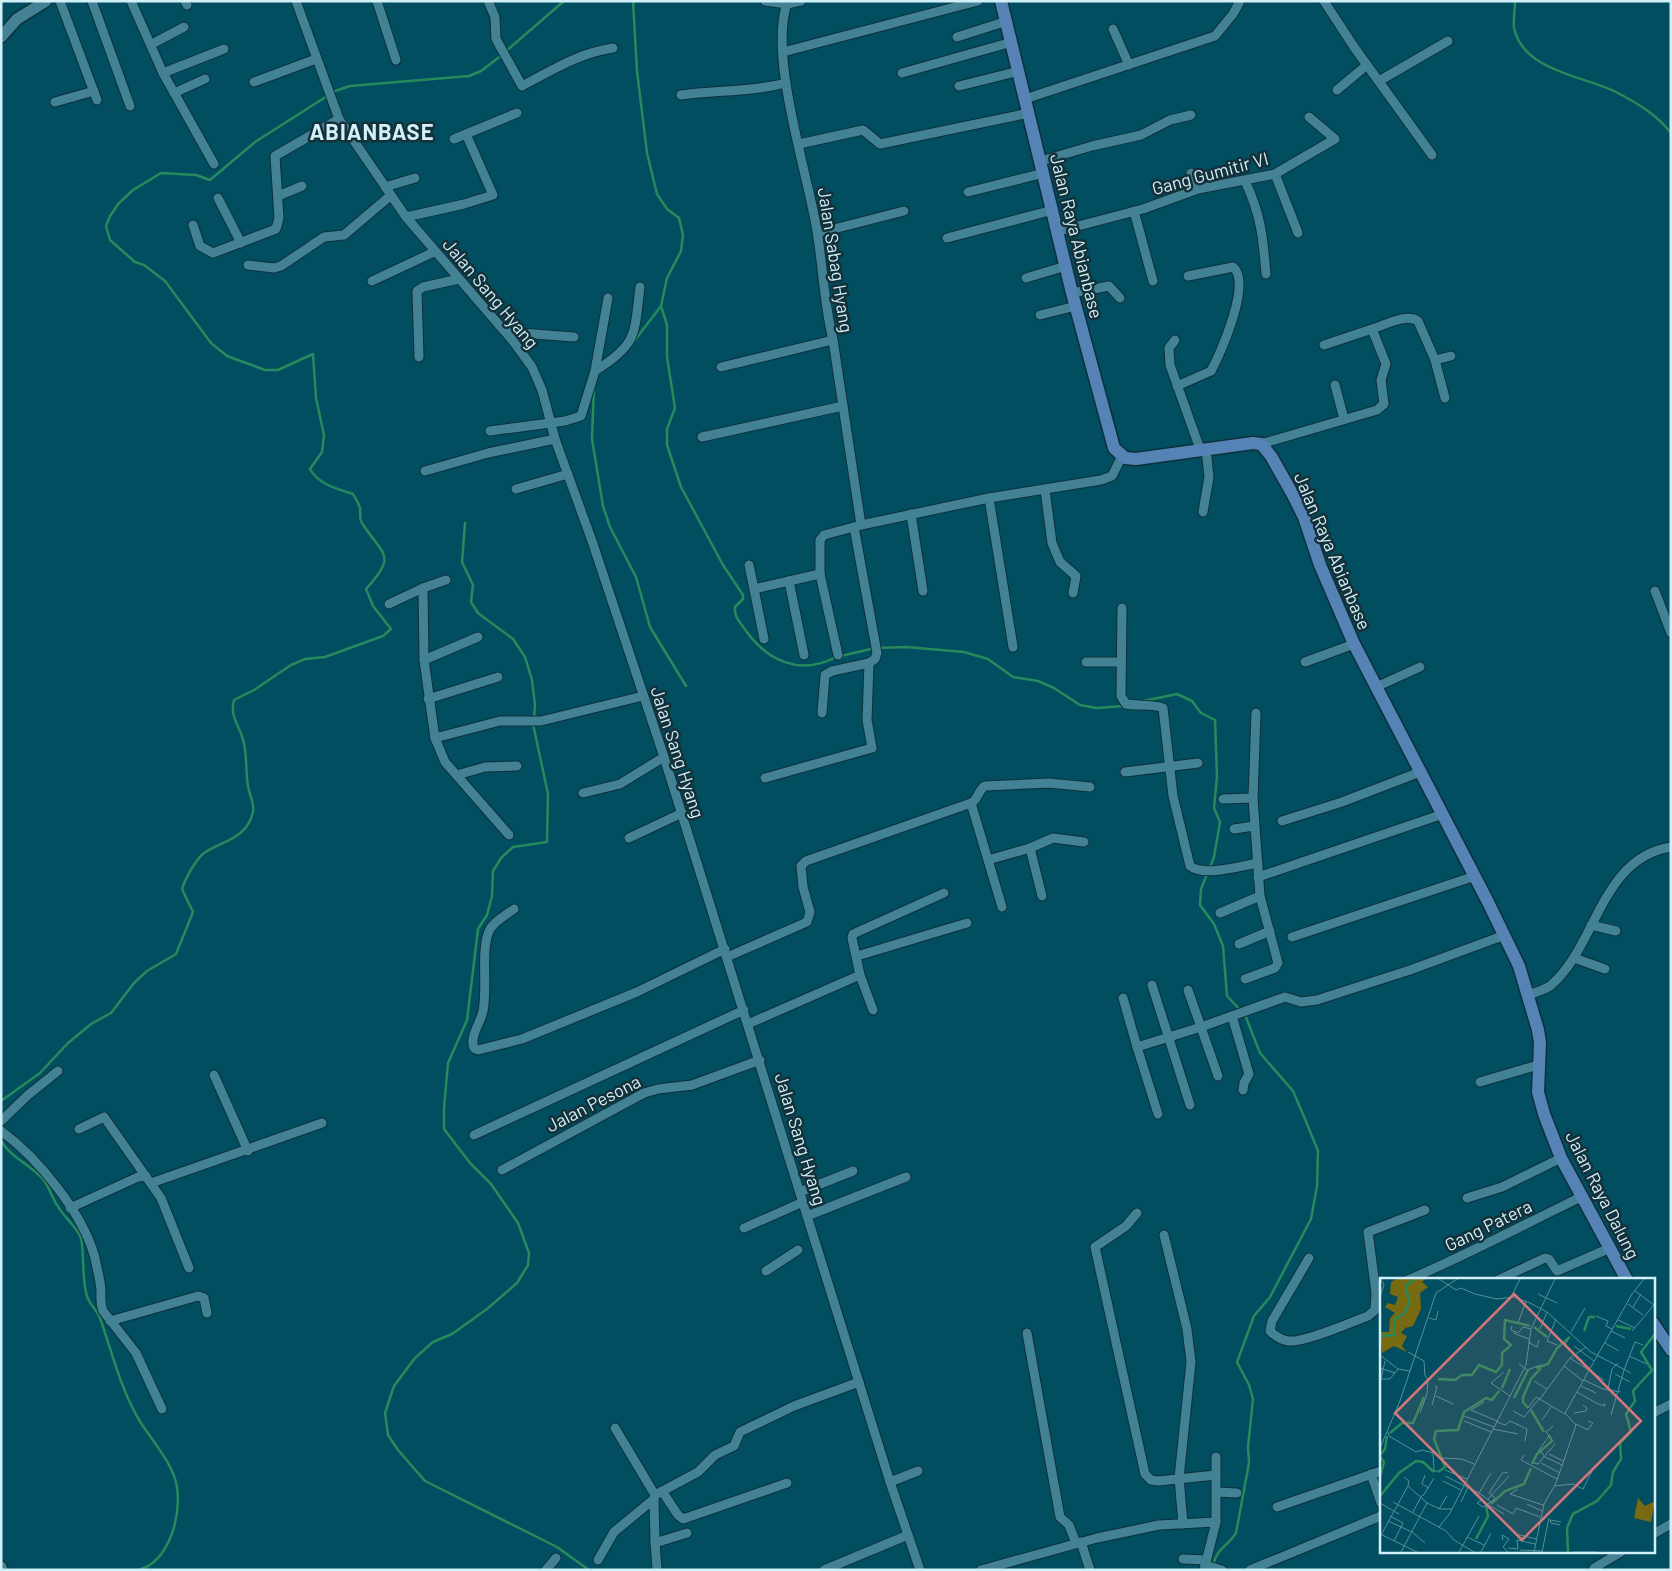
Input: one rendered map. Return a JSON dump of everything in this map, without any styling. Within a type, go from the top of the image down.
[{"type":"main road","name":"Jalan Raya Abianbase","points":[[1001,1],[1072,293],[1111,440],[1114,448],[1122,456]]},
{"type":"main road","name":"Jalan Raya Abianbase","points":[[1261,444],[1280,471],[1304,518],[1320,565],[1354,644],[1475,876],[1519,966],[1540,1042],[1538,1092],[1548,1126]]},
{"type":"main road","points":[[1122,456],[1136,459],[1203,449],[1261,444]]},
{"type":"main road","name":"Jalan Raya Dalung","points":[[1548,1126],[1561,1158],[1626,1278]]},
{"type":"main road","points":[[1657,1336],[1671,1350]]},
{"type":"street","points":[[1,37],[17,19],[46,1]]},
{"type":"street","points":[[60,1],[97,100]]},
{"type":"street","points":[[92,1],[130,106]]},
{"type":"street","points":[[131,1],[152,44],[163,73],[214,164]]},
{"type":"street","name":"Jalan Sang Hyang","points":[[296,1],[331,102],[339,119],[406,217],[434,252],[507,332],[534,372],[542,390],[555,438],[592,541],[682,813],[760,1060],[858,1382],[920,1570]]},
{"type":"street","points":[[377,1],[396,60]]},
{"type":"street","points":[[488,1],[495,17],[496,38],[522,86],[576,58],[594,51],[613,48]]},
{"type":"street","points":[[765,1],[788,3],[801,1]]},
{"type":"street","points":[[783,52],[978,1]]},
{"type":"street","points":[[1025,99],[1215,36],[1233,14],[1240,1]]},
{"type":"street","points":[[1324,1],[1367,65],[1432,155]]},
{"type":"street","name":"Jalan Sabag Hyang","points":[[766,778],[872,748],[867,720],[869,663],[875,659],[877,653],[857,526],[843,406],[833,340],[826,314],[818,233],[786,83],[783,52],[788,3]]},
{"type":"street","points":[[957,37],[1007,21]]},
{"type":"street","points":[[152,44],[184,27]]},
{"type":"street","points":[[1113,29],[1129,65]]},
{"type":"street","points":[[1379,81],[1448,41]]},
{"type":"street","points":[[902,73],[1012,42]]},
{"type":"street","points":[[163,73],[224,49]]},
{"type":"street","points":[[254,82],[316,59]]},
{"type":"street","points":[[1336,90],[1367,65]]},
{"type":"street","points":[[959,86],[1019,71]]},
{"type":"street","points":[[174,93],[205,80]]},
{"type":"street","points":[[681,95],[712,90],[749,90],[786,83]]},
{"type":"street","points":[[55,102],[94,91]]},
{"type":"street","points":[[454,139],[517,113]]},
{"type":"street","points":[[799,144],[863,130],[880,144],[1029,113]]},
{"type":"street","points":[[968,192],[1042,167],[1092,146],[1142,135],[1170,120],[1191,115]]},
{"type":"street","name":"Gang Gumitir VI","points":[[1058,231],[1134,211],[1198,189],[1275,174],[1335,139],[1309,117]]},
{"type":"street","points":[[193,225],[200,246],[209,253],[241,243],[278,227],[275,156],[339,119]]},
{"type":"street","points":[[406,217],[464,204],[493,195],[466,134]]},
{"type":"street","points":[[1191,173],[1198,189]]},
{"type":"street","points":[[1275,174],[1298,233]]},
{"type":"street","points":[[385,187],[414,178]]},
{"type":"street","points":[[1245,181],[1257,206],[1261,224],[1266,274]]},
{"type":"street","points":[[278,196],[302,186]]},
{"type":"street","points":[[248,265],[281,266],[324,237],[344,235],[390,196]]},
{"type":"street","points":[[218,198],[241,243]]},
{"type":"street","points":[[818,233],[904,210]]},
{"type":"street","points":[[947,238],[1053,210]]},
{"type":"street","points":[[1134,211],[1153,281]]},
{"type":"street","points":[[372,281],[434,252]]},
{"type":"street","points":[[1026,278],[1066,266]]},
{"type":"street","points":[[1177,386],[1211,371],[1232,326],[1238,294],[1237,271],[1233,267],[1188,276]]},
{"type":"street","points":[[419,357],[417,291],[423,287],[459,279]]},
{"type":"street","points":[[1072,293],[1109,286],[1120,298]]},
{"type":"street","points":[[595,371],[616,358],[634,334],[640,287]]},
{"type":"street","points":[[490,431],[581,416],[595,371],[608,298]]},
{"type":"street","points":[[1040,315],[1076,306]]},
{"type":"street","points":[[1324,345],[1406,318],[1413,318],[1422,326],[1435,360],[1445,398]]},
{"type":"street","points":[[1261,444],[1377,410],[1384,404],[1381,380],[1386,364],[1372,329]]},
{"type":"street","points":[[507,332],[574,337]]},
{"type":"street","points":[[721,367],[833,340]]},
{"type":"street","points":[[1176,340],[1169,348],[1168,355],[1177,386],[1203,449],[1209,477],[1203,512]]},
{"type":"street","points":[[1435,360],[1451,356]]},
{"type":"street","points":[[1335,385],[1344,420]]},
{"type":"street","points":[[702,437],[843,406]]},
{"type":"street","points":[[425,470],[555,438]]},
{"type":"street","points":[[838,655],[820,574],[822,538],[827,534],[989,498],[1110,478],[1122,456]]},
{"type":"street","points":[[516,489],[568,474]]},
{"type":"street","points":[[1045,490],[1052,543],[1060,562],[1076,576],[1073,593]]},
{"type":"street","points":[[989,498],[1013,647]]},
{"type":"street","points":[[911,514],[922,591]]},
{"type":"street","points":[[749,565],[764,639]]},
{"type":"street","points":[[754,589],[820,574]]},
{"type":"street","points":[[389,604],[423,588],[446,580]]},
{"type":"street","points":[[789,581],[804,655]]},
{"type":"street","points":[[423,588],[424,660],[435,738],[441,755],[509,835]]},
{"type":"street","points":[[1654,591],[1671,633]]},
{"type":"street","points":[[1122,608],[1121,696],[1126,704],[1144,707],[1158,705],[1163,708],[1173,796],[1186,844],[1188,860],[1193,868],[1205,870],[1258,863]]},
{"type":"street","points":[[424,660],[478,637]]},
{"type":"street","points":[[1305,662],[1354,644]]},
{"type":"street","points":[[1086,662],[1120,662]]},
{"type":"street","points":[[822,713],[825,675],[832,671],[869,663]]},
{"type":"street","points":[[1376,687],[1420,667]]},
{"type":"street","points":[[428,698],[498,677]]},
{"type":"street","points":[[435,738],[500,720],[540,721],[643,696]]},
{"type":"street","points":[[1245,980],[1277,966],[1260,896],[1258,878],[1252,798],[1256,713]]},
{"type":"street","points":[[583,793],[620,784],[664,757]]},
{"type":"street","points":[[1125,772],[1198,763]]},
{"type":"street","points":[[457,775],[485,767],[517,766]]},
{"type":"street","points":[[1282,821],[1342,802],[1420,772]]},
{"type":"street","points":[[514,910],[489,931],[484,955],[486,985],[483,1011],[473,1040],[474,1048],[478,1050],[530,1035],[637,992],[726,953],[807,922],[810,912],[803,887],[801,866],[806,861],[971,803],[978,799],[981,790],[985,786],[1049,783],[1090,788]]},
{"type":"street","points":[[1223,799],[1252,798]]},
{"type":"street","points":[[971,803],[1002,908]]},
{"type":"street","points":[[629,838],[682,813]]},
{"type":"street","points":[[1258,878],[1443,814]]},
{"type":"street","points":[[1234,829],[1254,826]]},
{"type":"street","points":[[988,860],[1030,848],[1053,838],[1084,842]]},
{"type":"street","points":[[1528,995],[1548,987],[1574,958],[1606,898],[1627,869],[1642,857],[1671,847]]},
{"type":"street","points":[[1030,848],[1042,896]]},
{"type":"street","points":[[1292,937],[1475,876]]},
{"type":"street","points":[[873,1010],[860,975],[852,938],[854,934],[944,893]]},
{"type":"street","points":[[1220,913],[1260,896]]},
{"type":"street","points":[[857,956],[967,923]]},
{"type":"street","points":[[1591,925],[1616,931]]},
{"type":"street","points":[[1239,944],[1270,931]]},
{"type":"street","points":[[1137,1047],[1169,1038],[1285,997],[1301,1002],[1317,1000],[1410,970],[1505,935]]},
{"type":"street","points":[[1574,958],[1605,969]]},
{"type":"street","points":[[748,1024],[860,975]]},
{"type":"street","points":[[1152,985],[1190,1105]]},
{"type":"street","points":[[1188,990],[1218,1076]]},
{"type":"street","points":[[1123,998],[1158,1114]]},
{"type":"street","points":[[474,1135],[744,1010]]},
{"type":"street","points":[[1233,1016],[1249,1074],[1244,1083],[1244,1090]]},
{"type":"street","name":"Jalan Pesona","points":[[502,1170],[644,1093],[658,1088],[692,1085],[760,1060]]},
{"type":"street","points":[[1480,1082],[1538,1065]]},
{"type":"street","points":[[1,1121],[28,1095],[58,1071]]},
{"type":"street","points":[[214,1074],[248,1151]]},
{"type":"street","points":[[78,1129],[104,1117],[161,1198],[189,1268]]},
{"type":"street","points":[[70,1208],[138,1177],[149,1180],[248,1151],[322,1123]]},
{"type":"street","points":[[1,1131],[43,1170],[70,1208],[87,1237],[100,1286],[100,1303],[110,1321],[136,1354],[162,1409]]},
{"type":"street","points":[[1467,1198],[1511,1183],[1561,1158]]},
{"type":"street","points":[[800,1192],[853,1171]]},
{"type":"street","points":[[807,1216],[906,1177]]},
{"type":"street","name":"Gang Patera","points":[[1413,1278],[1472,1253],[1489,1242],[1581,1196]]},
{"type":"street","points":[[744,1228],[803,1202]]},
{"type":"street","points":[[1309,1258],[1272,1321],[1270,1331],[1279,1338],[1289,1341],[1321,1334],[1368,1316],[1374,1310],[1378,1292],[1368,1232],[1374,1227],[1425,1210]]},
{"type":"street","points":[[1137,1213],[1126,1226],[1095,1247],[1145,1474],[1155,1481],[1216,1475]]},
{"type":"street","points":[[1164,1234],[1187,1329],[1191,1362],[1179,1478],[1183,1524]]},
{"type":"street","points":[[1502,1278],[1545,1258],[1557,1271],[1610,1248]]},
{"type":"street","points":[[766,1271],[798,1250]]},
{"type":"street","points":[[110,1321],[198,1296],[204,1298],[207,1313]]},
{"type":"street","points":[[1027,1333],[1060,1517],[1069,1525],[1090,1570]]},
{"type":"street","points":[[598,1560],[614,1532],[657,1495],[698,1472],[715,1456],[734,1446],[740,1432],[794,1406],[858,1382]]},
{"type":"street","points":[[1654,1412],[1671,1404]]},
{"type":"street","points":[[615,1428],[657,1495],[683,1519],[787,1483]]},
{"type":"street","points":[[1206,1565],[1216,1522],[1216,1457]]},
{"type":"street","points":[[890,1482],[918,1471]]},
{"type":"street","points":[[1277,1507],[1380,1471]]},
{"type":"street","points":[[1371,1474],[1380,1500]]},
{"type":"street","points":[[1217,1492],[1237,1493]]},
{"type":"street","points":[[657,1495],[655,1543],[657,1568]]},
{"type":"street","points":[[1250,1570],[1380,1516]]},
{"type":"street","points":[[981,1570],[1008,1566],[1078,1542],[1159,1525],[1216,1522]]},
{"type":"street","points":[[1654,1533],[1671,1524]]},
{"type":"street","points":[[655,1543],[687,1534]]},
{"type":"street","points":[[824,1570],[908,1535]]},
{"type":"street","points":[[1594,1568],[1618,1554]]},
{"type":"street","points":[[546,1570],[556,1558]]},
{"type":"street","points":[[1183,1559],[1222,1570]]},
{"type":"waterway","points":[[506,51],[564,1]]},
{"type":"waterway","points":[[632,344],[661,306],[667,278],[681,251],[683,235],[679,218],[667,209],[657,194],[647,153],[637,71],[633,1]]},
{"type":"waterway","points":[[1515,1],[1514,28],[1520,42],[1529,54],[1556,70],[1603,86],[1624,96],[1653,115],[1671,133]]},
{"type":"waterway","points":[[1,1101],[40,1073],[68,1043],[91,1024],[111,1013],[134,983],[147,971],[176,954],[193,912],[182,889],[188,875],[204,853],[240,834],[250,821],[253,812],[247,780],[244,742],[233,714],[234,700],[254,690],[291,665],[305,659],[325,657],[383,636],[391,629],[373,606],[366,589],[382,569],[384,555],[361,521],[358,502],[353,494],[323,482],[310,469],[322,452],[324,435],[316,398],[313,354],[278,370],[265,370],[227,356],[211,343],[165,281],[144,265],[135,262],[110,240],[106,226],[110,216],[119,203],[133,190],[161,173],[196,175],[210,180],[255,142],[335,91],[350,86],[469,76],[481,71],[502,55]]},
{"type":"waterway","points":[[661,306],[667,325],[667,357],[675,408],[667,429],[667,445],[681,487],[723,565],[743,595],[743,599],[735,607],[736,617],[755,642],[764,650],[786,662],[810,665],[823,663],[836,657]]},
{"type":"waterway","points":[[594,386],[592,439],[603,506],[610,527],[636,577],[650,627],[686,686]]},
{"type":"waterway","points":[[465,523],[462,562],[473,585],[471,602],[478,613],[513,639],[525,657],[532,680],[535,705],[534,719]]},
{"type":"waterway","points":[[841,656],[875,648],[906,647],[964,652],[988,659],[1013,677],[1038,681],[1054,688],[1080,705],[1096,708],[1123,706]]},
{"type":"waterway","points":[[1143,701],[1177,694],[1192,701],[1201,713],[1215,720],[1217,776],[1214,808],[1220,822],[1214,857],[1210,867]]},
{"type":"waterway","points":[[533,724],[548,794],[547,842],[513,847],[501,858],[493,871],[492,896],[487,915],[478,929],[467,1020],[448,1063],[444,1108],[444,1129],[470,1163],[491,1184],[518,1223],[529,1253],[528,1265],[517,1283],[487,1309],[452,1334],[433,1342],[415,1358],[394,1386],[385,1413],[388,1435],[398,1450],[425,1481],[557,1547],[589,1570]]},
{"type":"waterway","points":[[1208,872],[1201,889],[1200,905],[1214,924],[1223,946],[1227,996],[1241,1011]]},
{"type":"waterway","points":[[1213,1565],[1217,1555],[1236,1533],[1249,1463],[1248,1447],[1253,1399],[1249,1385],[1237,1362],[1254,1316],[1270,1297],[1311,1219],[1317,1186],[1318,1151],[1305,1119],[1293,1091],[1260,1053],[1245,1015]]},
{"type":"waterway","points":[[1,1141],[14,1156],[43,1179],[60,1209],[80,1236],[85,1289],[88,1299],[100,1318],[121,1382],[132,1406],[166,1460],[175,1478],[178,1498],[175,1523],[171,1536],[158,1558],[138,1570]]},
{"type":"district","name":"ABIANBASE","points":[[372,131]]}]
